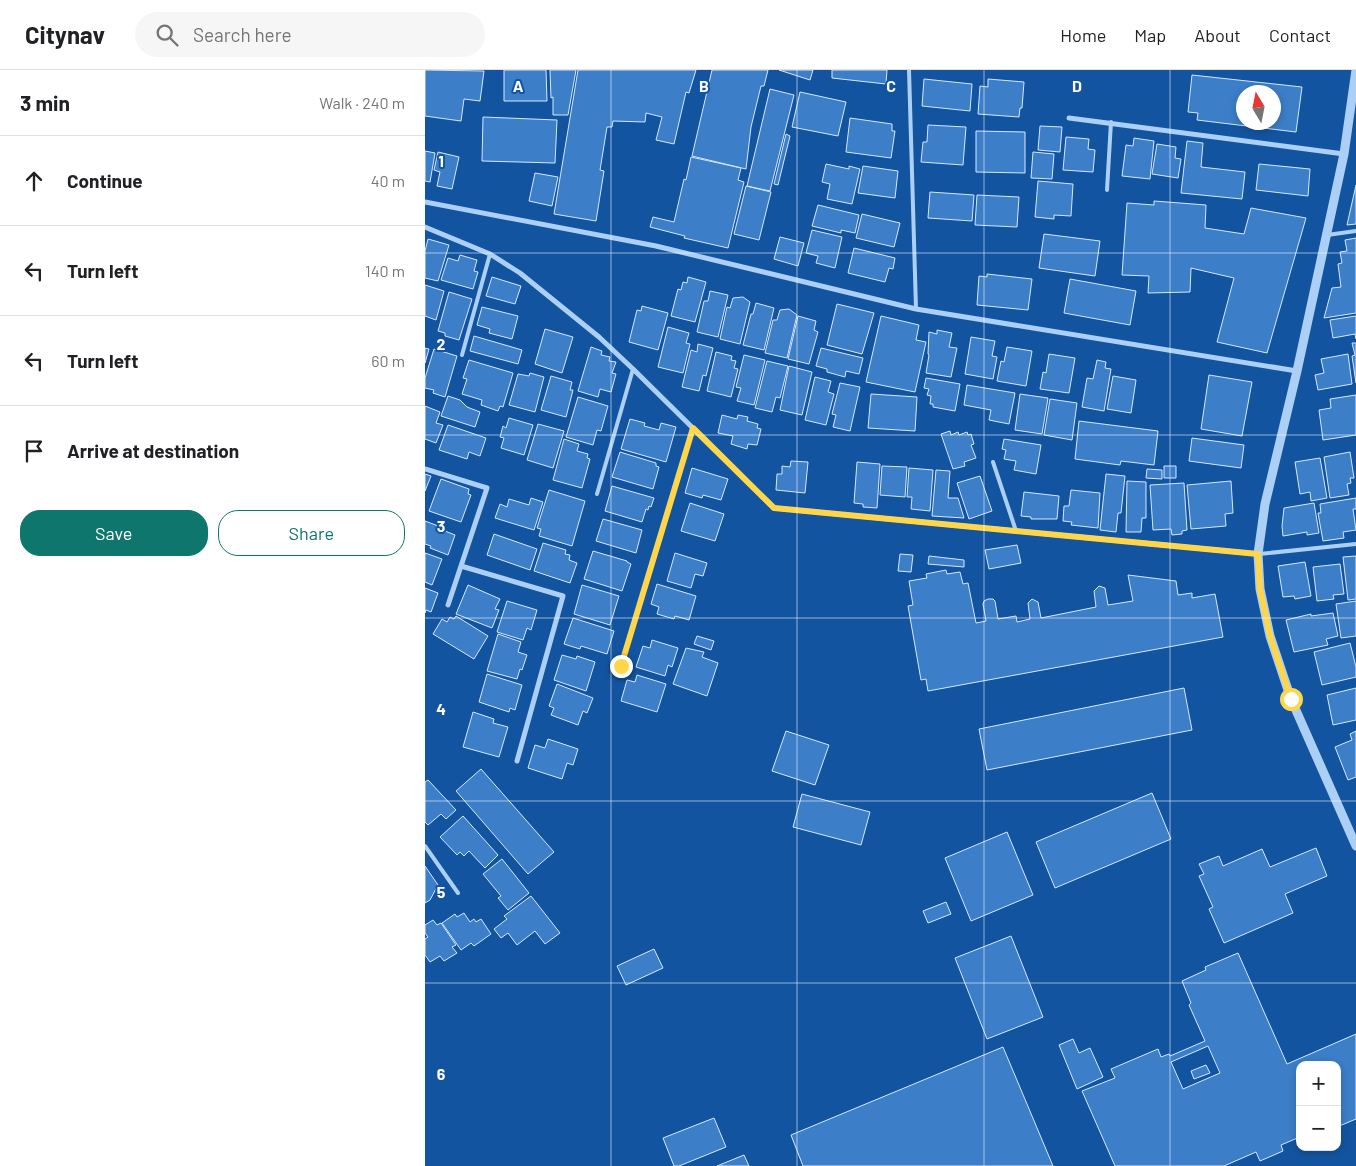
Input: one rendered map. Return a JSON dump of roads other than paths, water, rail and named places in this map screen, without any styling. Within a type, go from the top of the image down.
[{"type":"street","points":[[1356,70],[1344,154],[1297,371],[1265,504],[1258,554],[1260,589],[1270,636],[1291,699],[1356,846]]},
{"type":"street","points":[[1069,118],[1344,154]]},
{"type":"street","points":[[425,202],[656,246],[916,309],[1297,371]]},
{"type":"street","points":[[425,226],[490,254],[519,273],[599,337],[774,508],[1258,554]]},
{"type":"street","points":[[425,468],[487,488],[448,605]]},
{"type":"street","points":[[461,566],[563,596],[517,762]]},
{"type":"lane","points":[[909,70],[916,309]]},
{"type":"lane","points":[[1107,190],[1111,122]]},
{"type":"lane","points":[[1327,235],[1356,231]]},
{"type":"lane","points":[[462,355],[490,254]]},
{"type":"lane","points":[[597,494],[633,369]]},
{"type":"lane","points":[[621,666],[693,428]]},
{"type":"lane","points":[[993,462],[1016,531]]},
{"type":"lane","points":[[1258,554],[1356,544]]},
{"type":"lane","points":[[425,846],[458,893]]}]
